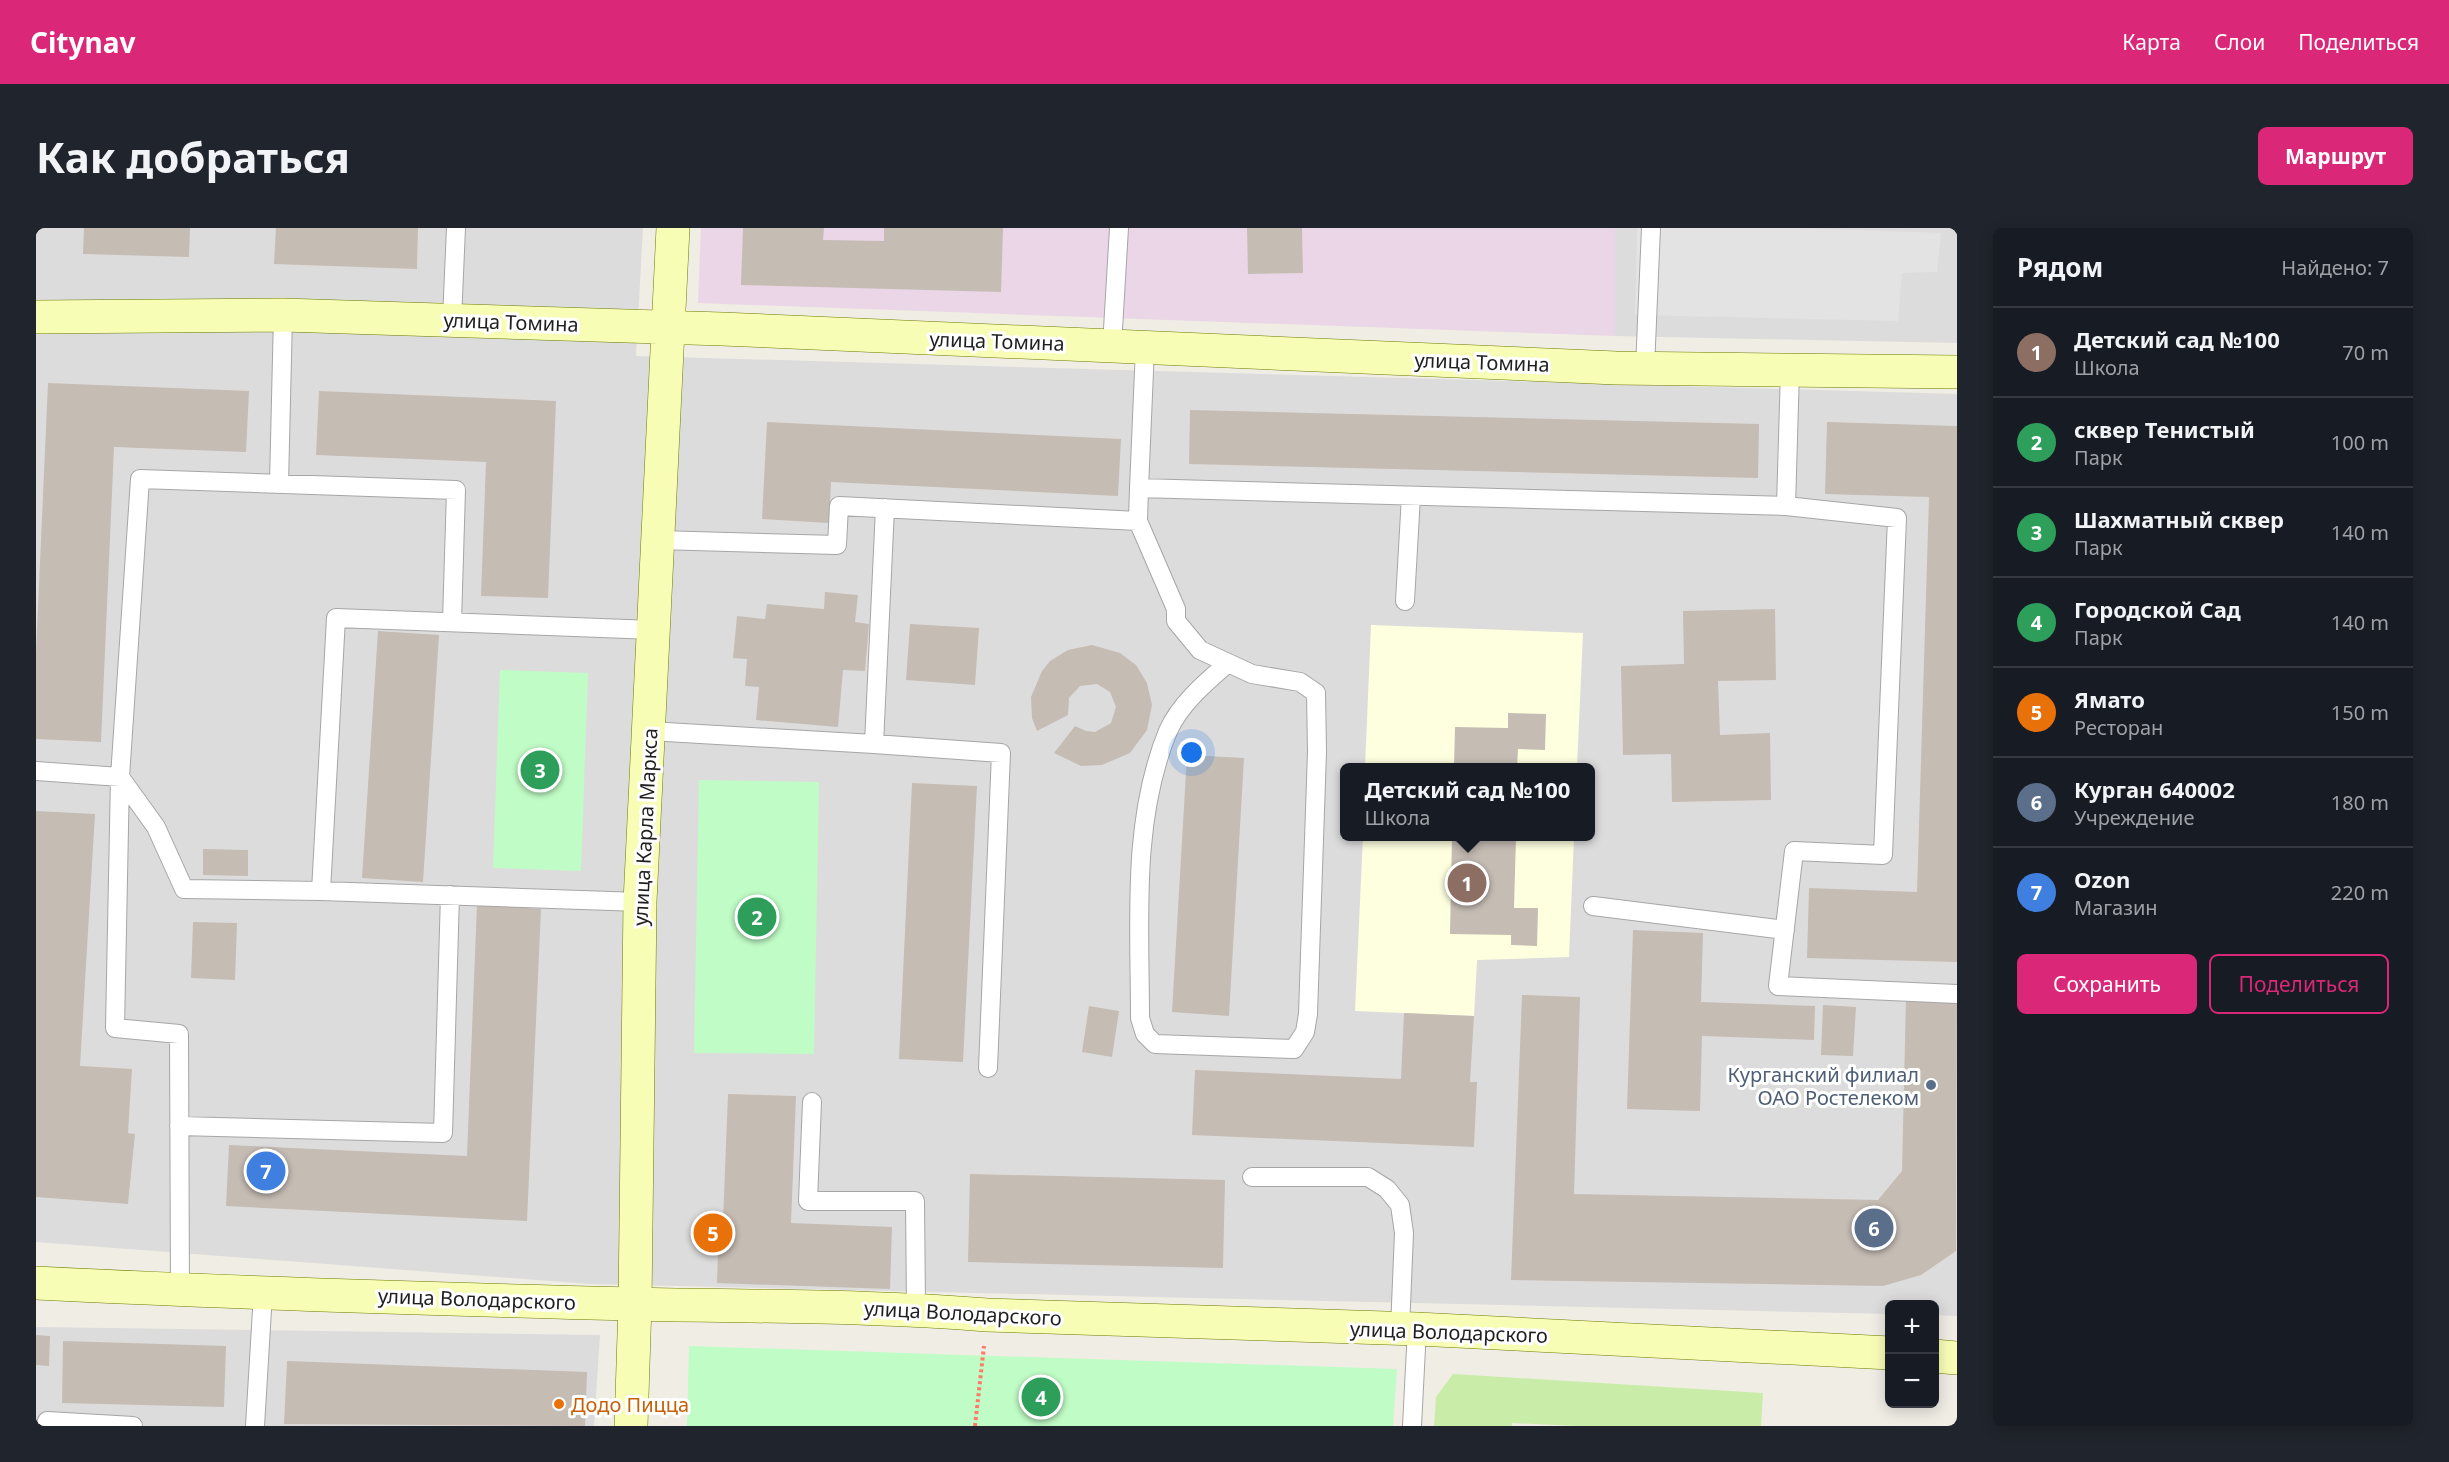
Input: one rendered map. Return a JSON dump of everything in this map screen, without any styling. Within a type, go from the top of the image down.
[{"type":"street","name":"улица Карла Маркса","points":[[631,1426],[635,1304],[640,902],[673,228]]},
{"type":"street","name":"улица Томина","points":[[36,317],[283,315],[668,327],[1645,368],[1957,372]]},
{"type":"street","name":"улица Володарского","points":[[36,1283],[263,1293],[635,1304],[916,1309],[987,1315],[1408,1329],[1885,1353]]},
{"type":"street","points":[[1939,1356],[1957,1358]]},
{"type":"lane","points":[[452,320],[456,228]]},
{"type":"lane","points":[[1112,346],[1119,228]]},
{"type":"lane","points":[[1645,368],[1651,228]]},
{"type":"lane","points":[[279,483],[283,315]]},
{"type":"lane","points":[[1145,348],[1138,521],[1176,609],[1176,621],[1200,650],[1252,674],[1300,682],[1316,693],[1317,752],[1308,1014],[1305,1032],[1294,1049],[1155,1044],[1145,1034],[1140,1018],[1140,852],[1153,779],[1169,730],[1198,688],[1228,663]]},
{"type":"lane","points":[[1786,506],[1790,370]]},
{"type":"lane","points":[[180,1290],[178,1034],[115,1028],[120,777],[140,479],[456,490],[452,622]]},
{"type":"lane","points":[[1139,488],[1786,506],[1897,518],[1883,855],[1794,851],[1778,986],[1957,994]]},
{"type":"lane","points":[[1405,602],[1412,496]]},
{"type":"lane","points":[[658,540],[837,545],[839,506],[1138,521]]},
{"type":"lane","points":[[874,744],[885,508]]},
{"type":"lane","points":[[321,891],[336,618],[654,630]]},
{"type":"lane","points":[[649,730],[1001,753],[988,1068]]},
{"type":"lane","points":[[36,771],[120,777],[156,826],[184,889],[321,891],[640,902]]},
{"type":"lane","points":[[179,1126],[443,1133],[450,895]]},
{"type":"lane","points":[[1593,906],[1785,930]]},
{"type":"lane","points":[[812,1101],[808,1201],[915,1201],[916,1309]]},
{"type":"lane","points":[[1252,1177],[1368,1177],[1387,1189],[1400,1205],[1404,1233],[1412,1426]]},
{"type":"lane","points":[[255,1426],[263,1293]]},
{"type":"lane","points":[[46,1426],[47,1421],[134,1426]]},
{"type":"path","points":[[975,1426],[987,1315]]},
{"type":"shaded area","points":[[36,228],[643,228],[636,356],[1957,394],[1957,1316],[1939,1315],[1939,1300],[1885,1300],[1885,1314],[590,1284],[36,1242]]},
{"type":"shaded area","points":[[701,228],[1615,228],[1615,336],[698,303]]},
{"type":"shaded area","points":[[1615,228],[1957,228],[1957,343],[1615,336]]},
{"type":"shaded area","points":[[1637,228],[1796,228],[1941,233],[1937,272],[1902,273],[1898,321],[1635,315]]},
{"type":"shaded area","points":[[1371,625],[1583,633],[1577,763],[1365,763]]},
{"type":"shaded area","points":[[1363,841],[1574,841],[1569,957],[1477,960],[1474,1016],[1355,1011]]},
{"type":"shaded area","points":[[36,1327],[600,1335],[594,1426],[36,1426]]},
{"type":"green space","points":[[500,670],[588,673],[581,871],[493,868]]},
{"type":"green space","points":[[699,780],[819,782],[814,1054],[694,1053]]},
{"type":"green space","points":[[689,1346],[1397,1369],[1393,1426],[687,1426]]},
{"type":"green space","points":[[1453,1374],[1763,1393],[1761,1426],[1577,1426],[1512,1423],[1512,1426],[1434,1426],[1436,1397]]},
{"type":"building","points":[[84,228],[190,228],[189,257],[83,254]]},
{"type":"building","points":[[276,228],[418,228],[417,269],[274,264]]},
{"type":"building","points":[[743,228],[824,228],[823,240],[884,241],[884,228],[1003,228],[1001,292],[741,285]]},
{"type":"building","points":[[1247,228],[1302,228],[1303,273],[1248,274]]},
{"type":"building","points":[[48,383],[249,391],[246,452],[114,447],[101,742],[36,739],[36,652]]},
{"type":"building","points":[[319,391],[556,401],[548,598],[481,596],[486,462],[316,455]]},
{"type":"building","points":[[1190,410],[1759,424],[1758,478],[1189,464]]},
{"type":"building","points":[[767,422],[1121,439],[1118,496],[831,482],[829,523],[762,519]]},
{"type":"building","points":[[1827,422],[1957,426],[1957,962],[1807,958],[1809,888],[1917,892],[1929,497],[1825,494]]},
{"type":"building","points":[[825,592],[858,595],[855,622],[869,624],[865,671],[843,670],[838,727],[756,720],[759,687],[745,686],[747,659],[733,658],[737,616],[765,619],[767,604],[824,609]]},
{"type":"building","points":[[1775,609],[1776,680],[1718,681],[1720,735],[1770,733],[1771,800],[1672,802],[1671,754],[1623,755],[1621,666],[1684,664],[1683,611]]},
{"type":"building","points":[[910,624],[979,628],[975,685],[906,680]]},
{"type":"building","points":[[378,631],[439,635],[423,882],[362,878]]},
{"type":"building","points":[[1092,645],[1120,653],[1136,665],[1147,683],[1152,705],[1147,730],[1130,753],[1102,765],[1081,766],[1054,753],[1075,726],[1095,732],[1111,723],[1116,707],[1110,692],[1097,684],[1080,686],[1069,698],[1068,715],[1037,731],[1032,718],[1031,697],[1042,671],[1050,661],[1068,650]]},
{"type":"building","points":[[1508,713],[1546,714],[1545,750],[1518,749],[1517,763],[1454,763],[1455,727],[1508,728]]},
{"type":"building","points":[[1187,755],[1244,758],[1229,1016],[1172,1012]]},
{"type":"building","points":[[912,783],[977,786],[963,1062],[899,1059]]},
{"type":"building","points":[[36,811],[95,814],[80,1066],[132,1069],[128,1133],[135,1134],[128,1204],[36,1197]]},
{"type":"building","points":[[1452,841],[1516,841],[1514,908],[1538,908],[1537,946],[1511,945],[1511,935],[1450,934]]},
{"type":"building","points":[[203,849],[248,850],[248,876],[203,875]]},
{"type":"building","points":[[477,904],[541,909],[527,1221],[226,1206],[229,1145],[467,1156]]},
{"type":"building","points":[[193,922],[237,923],[235,980],[191,978]]},
{"type":"building","points":[[1633,930],[1703,933],[1701,1002],[1815,1006],[1814,1040],[1702,1036],[1700,1111],[1627,1109]]},
{"type":"building","name":"Курганский филиал ОАО Ростелеком","points":[[1522,995],[1580,997],[1574,1194],[1878,1200],[1902,1171],[1906,997],[1957,999],[1956,1251],[1921,1275],[1883,1286],[1511,1280]]},
{"type":"building","points":[[1823,1005],[1856,1007],[1853,1056],[1821,1055]]},
{"type":"building","points":[[1089,1006],[1119,1011],[1112,1057],[1082,1052]]},
{"type":"building","points":[[1404,1013],[1474,1016],[1470,1082],[1477,1082],[1474,1147],[1192,1135],[1195,1070],[1401,1079]]},
{"type":"building","points":[[728,1094],[796,1096],[791,1223],[892,1227],[890,1289],[717,1283],[719,1221],[723,1221]]},
{"type":"building","points":[[970,1174],[1225,1180],[1223,1268],[968,1262]]},
{"type":"building","points":[[36,1335],[50,1336],[49,1366],[36,1365]]},
{"type":"building","points":[[63,1341],[226,1346],[224,1407],[62,1403]]},
{"type":"building","points":[[287,1361],[587,1372],[585,1426],[284,1424]]},
{"type":"place","name":"Шахматный сквер","points":[[540,770]]},
{"type":"place","name":"Детский сад №100","points":[[1467,883]]},
{"type":"place","name":"сквер Тенистый","points":[[757,917]]},
{"type":"place","name":"Курганский филиал ОАО Ростелеком","points":[[1931,1085]]},
{"type":"place","name":"Ozon","points":[[266,1171]]},
{"type":"place","name":"Курган 640002","points":[[1874,1228]]},
{"type":"place","name":"Ямато","points":[[713,1233]]},
{"type":"place","name":"Городской Сад","points":[[1041,1397]]},
{"type":"place","name":"Додо Пицца","points":[[559,1404]]}]
